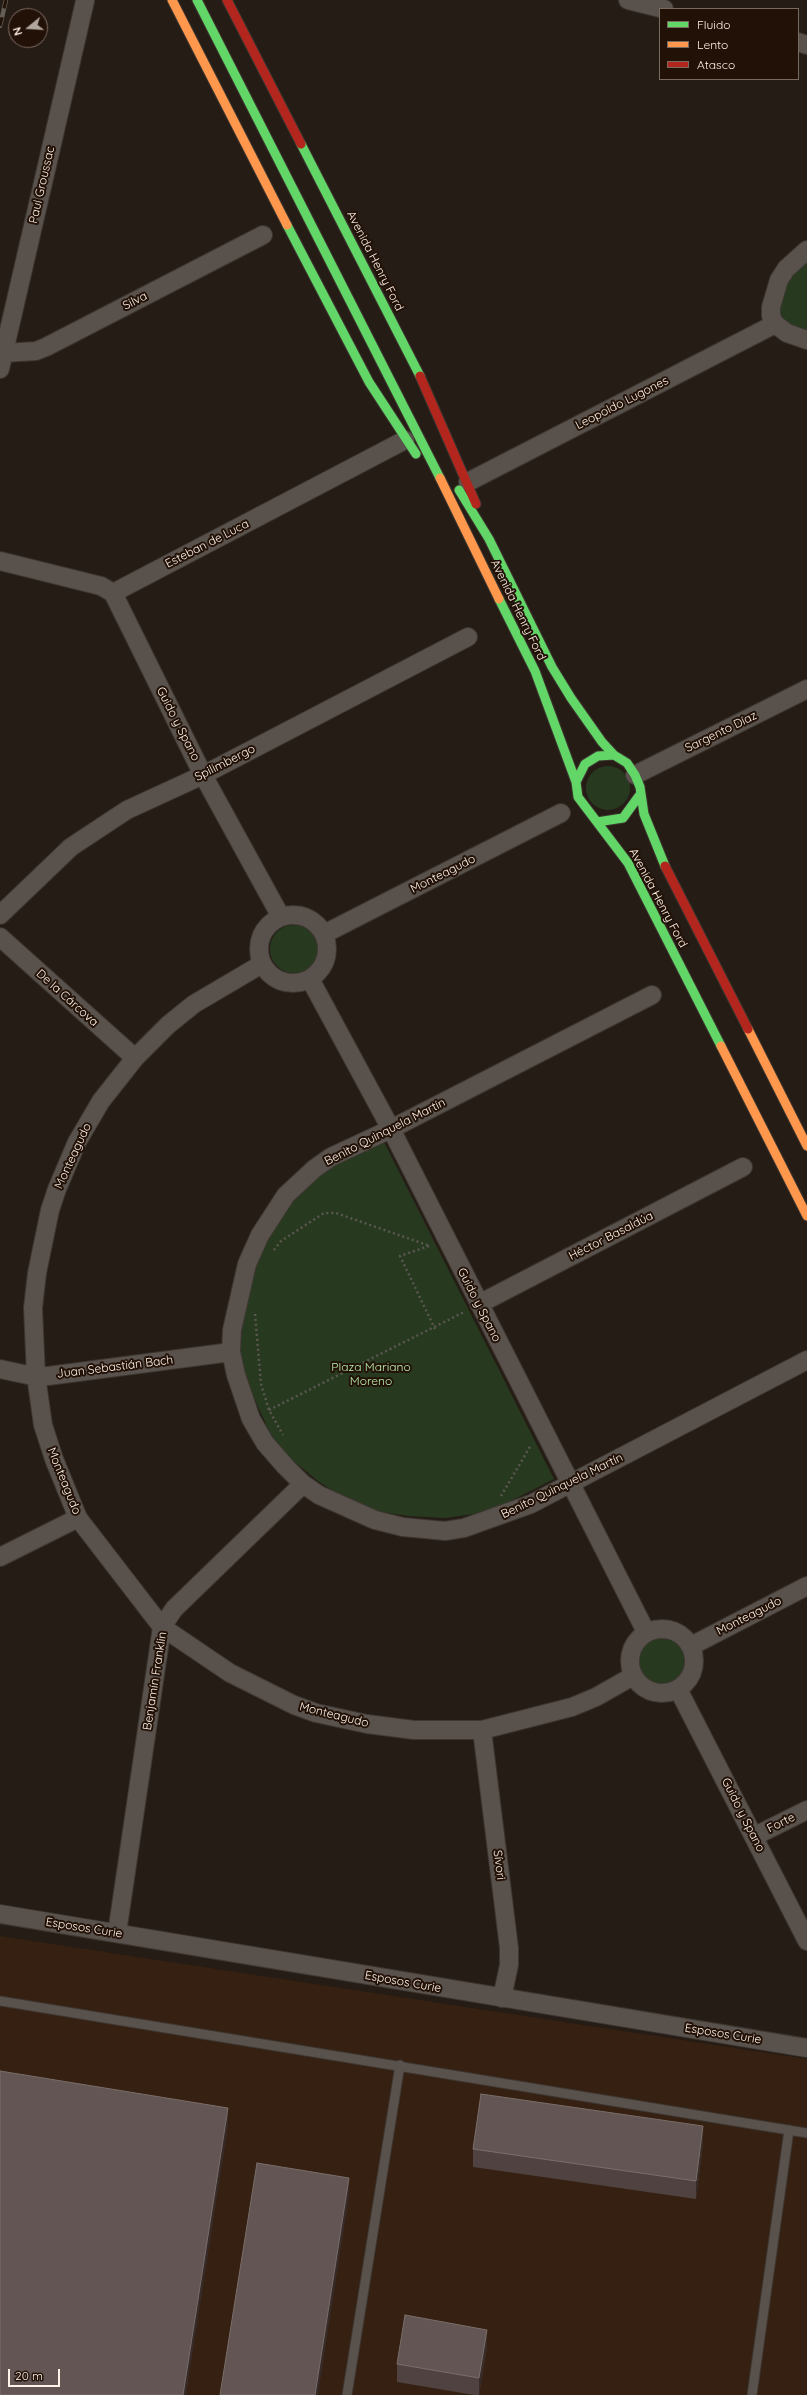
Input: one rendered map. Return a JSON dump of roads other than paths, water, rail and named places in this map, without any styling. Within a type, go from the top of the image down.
[{"type":"main road","name":"Avenida Henry Ford","points":[[172,0],[335,319],[369,382],[405,440],[452,506]]},
{"type":"main road","name":"Avenida Henry Ford","points":[[196,0],[397,390],[452,506],[535,671],[547,700],[576,782],[578,797],[628,863],[807,1216]]},
{"type":"main road","name":"Avenida Henry Ford","points":[[227,0],[402,340],[460,481],[556,673],[579,710],[614,755],[627,763],[635,775],[640,787],[640,796],[650,832],[660,855],[805,1136],[807,1146]]},
{"type":"main road","name":"Avenida Henry Ford","points":[[397,390],[445,466]]},
{"type":"main road","name":"Avenida Henry Ford","points":[[460,481],[489,539]]},
{"type":"main road","points":[[576,782],[585,764],[598,756],[614,755]]},
{"type":"main road","points":[[597,822],[614,821],[622,818],[640,796]]},
{"type":"main road","points":[[774,1152],[805,1136]]},
{"type":"street","points":[[628,0],[660,8]]},
{"type":"street","name":"Paul Groussac","points":[[2,361],[84,1]]},
{"type":"street","name":"Silva","points":[[2,361],[36,352],[263,235]]},
{"type":"street","points":[[807,250],[786,269],[779,280],[771,307],[771,316],[775,324],[788,333],[807,340]]},
{"type":"street","name":"Leopoldo Lugones","points":[[460,481],[775,324]]},
{"type":"street","name":"Esteban de Luca","points":[[113,593],[405,440]]},
{"type":"street","points":[[0,561],[101,586],[113,593]]},
{"type":"street","name":"Guido y Spano","points":[[113,593],[204,775],[281,917]]},
{"type":"street","name":"Spilimbergo","points":[[0,914],[71,846],[127,810],[204,775],[468,637]]},
{"type":"street","name":"Sargento Díaz","points":[[635,775],[807,689]]},
{"type":"street","name":"Monteagudo","points":[[324,934],[561,813]]},
{"type":"street","points":[[292,914],[304,916],[314,922],[324,934],[328,952],[325,962],[319,972],[310,979],[300,983],[283,982],[269,973],[262,964],[259,953],[260,942],[264,931],[271,922],[281,917],[292,914]]},
{"type":"street","name":"De la Cárcova","points":[[0,937],[135,1058]]},
{"type":"street","name":"Monteagudo","points":[[262,964],[194,1004],[168,1025],[135,1058],[101,1101],[78,1142],[67,1162],[50,1210],[37,1273],[33,1308],[36,1376],[43,1425],[66,1492],[78,1518],[162,1627],[230,1673],[294,1705],[316,1713],[367,1724],[414,1730],[482,1730],[572,1707],[596,1697],[633,1676]]},
{"type":"street","name":"Guido y Spano","points":[[310,979],[391,1129],[438,1243],[479,1304],[646,1632]]},
{"type":"street","name":"Benito Quinquela Martín","points":[[652,995],[391,1129],[331,1157],[314,1168],[286,1195],[263,1230],[247,1264],[237,1303],[231,1352],[238,1382],[250,1419],[265,1443],[304,1484],[334,1503],[355,1512],[403,1527],[445,1531],[464,1528],[487,1521],[531,1504],[571,1485],[807,1360]]},
{"type":"street","name":"Héctor Basaldúa","points":[[479,1304],[743,1167]]},
{"type":"street","name":"Juan Sebastián Bach","points":[[0,1369],[36,1376],[231,1352]]},
{"type":"street","name":"Benjamín Franklin","points":[[117,1933],[162,1627],[174,1609],[304,1484]]},
{"type":"street","points":[[0,1557],[78,1518]]},
{"type":"street","name":"Monteagudo","points":[[691,1646],[807,1586]]},
{"type":"street","points":[[663,1628],[671,1630],[682,1636],[691,1646],[694,1666],[691,1675],[678,1689],[668,1693],[648,1690],[639,1684],[633,1676],[630,1666],[633,1647],[646,1632],[663,1628]]},
{"type":"street","name":"Guido y Spano","points":[[678,1689],[755,1836],[807,1941]]},
{"type":"street","name":"Sívori","points":[[482,1730],[509,1948],[509,1965],[502,1998]]},
{"type":"street","name":"Forte","points":[[755,1836],[807,1810]]},
{"type":"street","name":"Esposos Curie","points":[[0,1914],[807,2048]]},
{"type":"lane","points":[[0,2001],[400,2065],[807,2133]]},
{"type":"lane","points":[[347,2395],[400,2065]]},
{"type":"lane","points":[[752,2395],[789,2130]]},
{"type":"railway","points":[[0,26],[6,0]]},
{"type":"park label","name":"Plaza Mariano Moreno","points":[[371,1374]]}]
